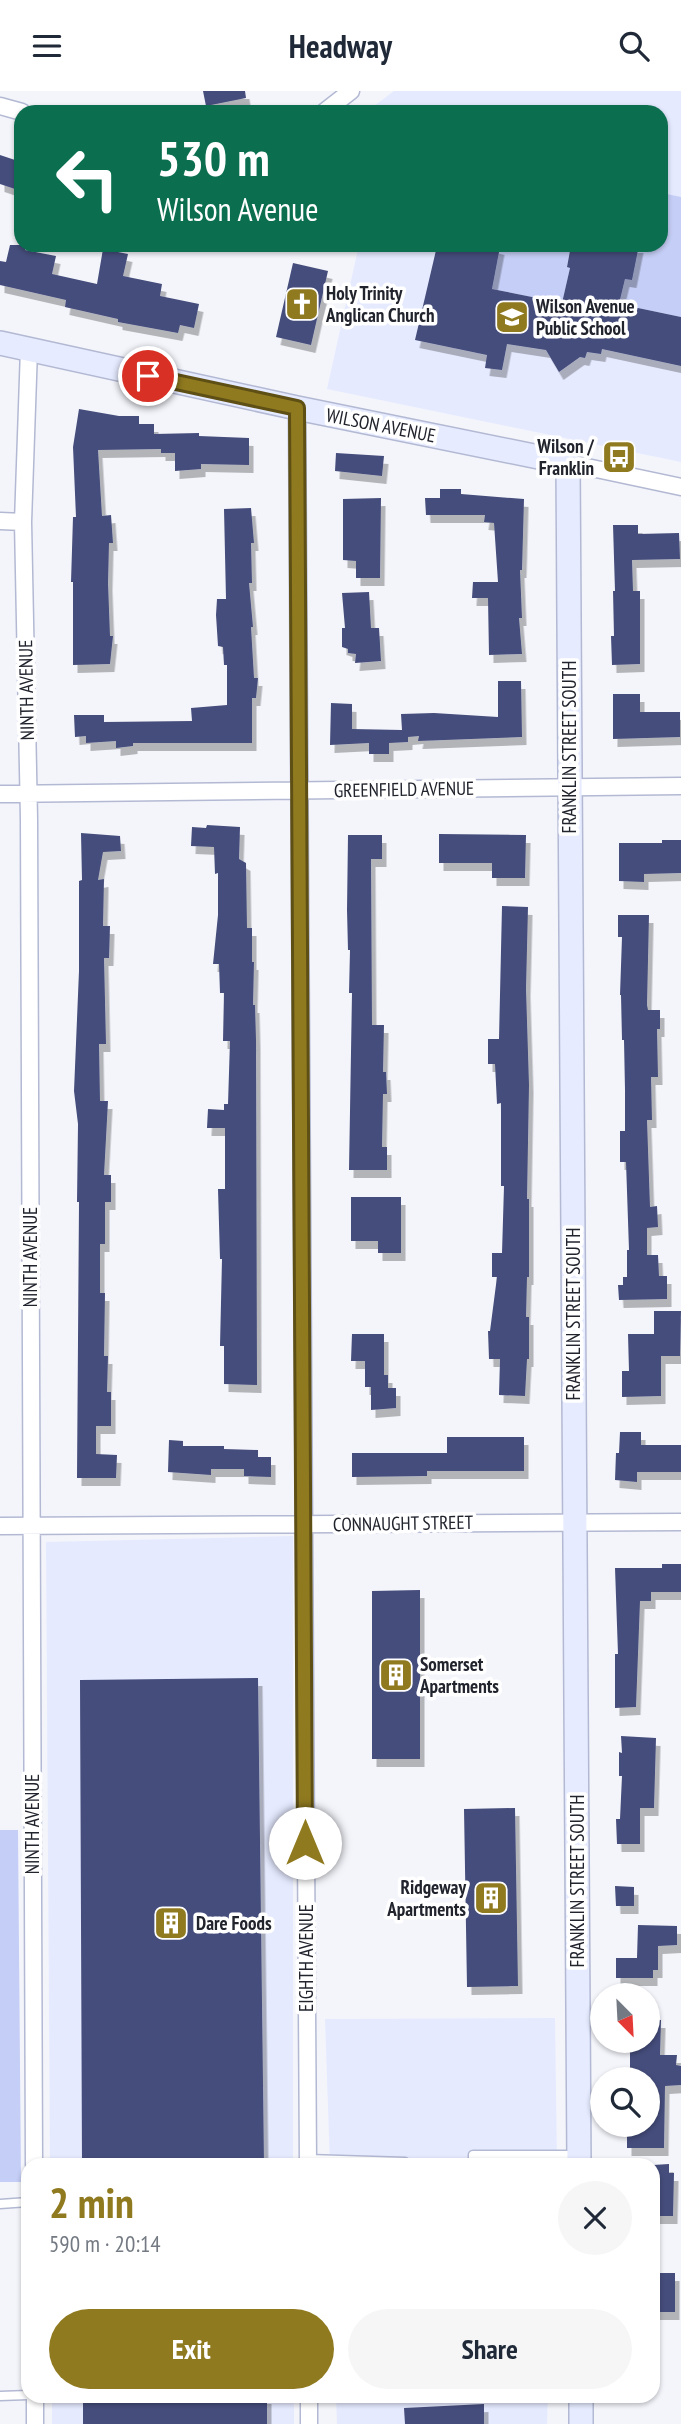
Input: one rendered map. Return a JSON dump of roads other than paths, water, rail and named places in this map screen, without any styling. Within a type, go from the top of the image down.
[{"type":"street","points":[[333,105],[351,91]]},
{"type":"street","name":"WILSON AVENUE","points":[[0,343],[297,408],[681,487]]},
{"type":"street","name":"NINTH AVENUE","points":[[29,349],[23,522],[29,793],[34,2158]]},
{"type":"street","name":"EIGHTH AVENUE","points":[[297,408],[308,2158]]},
{"type":"street","name":"FRANKLIN STREET SOUTH","points":[[568,463],[579,2158]]},
{"type":"street","points":[[0,521],[23,522]]},
{"type":"street","name":"GREENFIELD AVENUE","points":[[0,793],[681,786]]},
{"type":"street","name":"CONNAUGHT STREET","points":[[0,1526],[681,1522]]},
{"type":"street","points":[[35,2403],[35,2424]]},
{"type":"street","points":[[309,2403],[309,2424]]},
{"type":"street","points":[[581,2403],[581,2424]]},
{"type":"lane","points":[[473,2158],[473,2155],[537,2158]]},
{"type":"lane","points":[[0,2204],[21,2202]]},
{"type":"lane","points":[[0,2396],[21,2395]]},
{"type":"place","name":"Holy Trinity Anglican Church","points":[[302,304]]},
{"type":"place","name":"Wilson Avenue Public School","points":[[512,317]]},
{"type":"place","name":"Wilson / Franklin","points":[[619,457]]},
{"type":"place","name":"Somerset Apartments","points":[[396,1675]]},
{"type":"place","name":"Ridgeway Apartments","points":[[491,1898]]},
{"type":"place","name":"Dare Foods","points":[[171,1923]]}]
